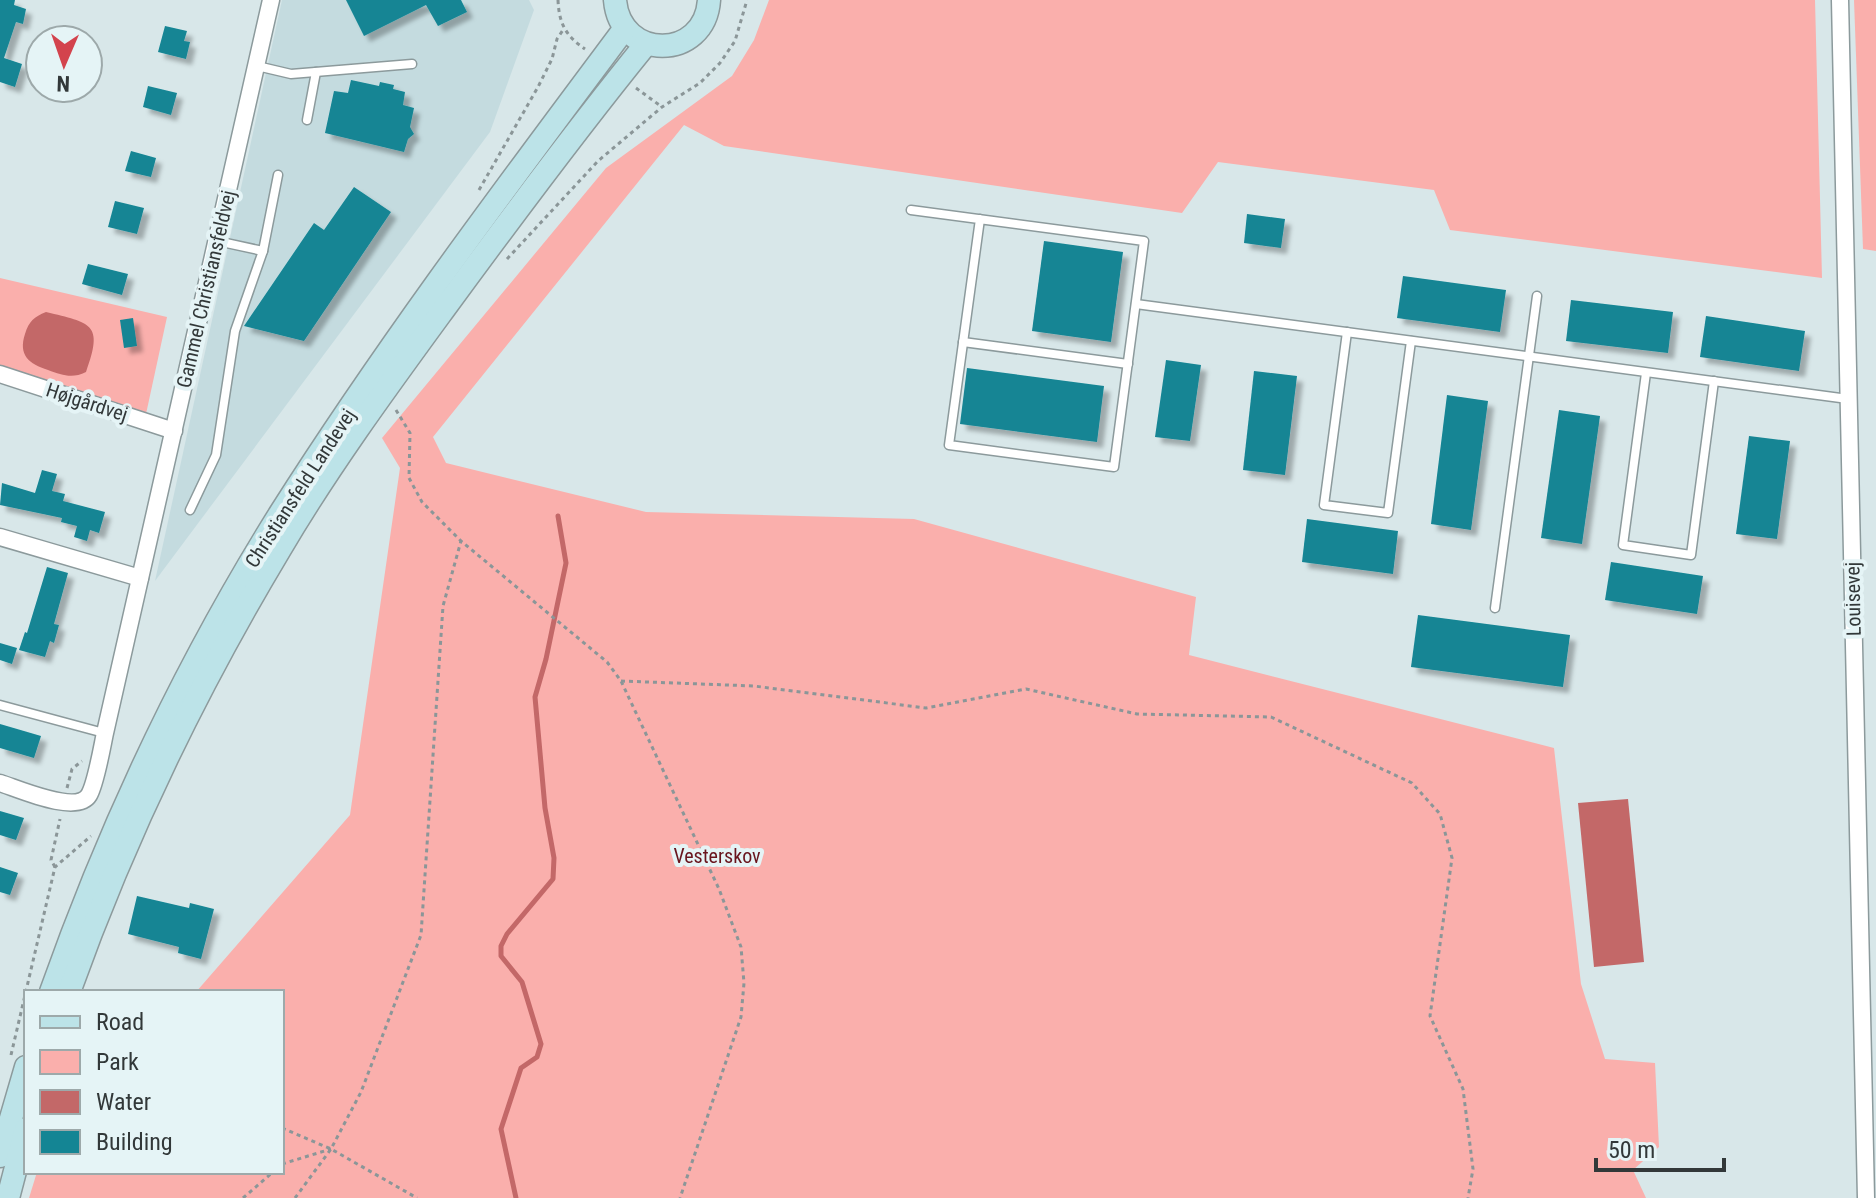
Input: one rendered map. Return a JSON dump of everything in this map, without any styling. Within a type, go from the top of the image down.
[{"type":"main road","points":[[615,0],[625,28],[646,44],[674,45],[691,37],[703,23],[709,0]]},
{"type":"main road","name":"Christiansfeld Landevej","points":[[52,990],[133,789],[195,664],[258,551],[419,308],[625,28]]},
{"type":"main road","name":"Christiansfeld Landevej","points":[[70,990],[149,797],[214,665],[280,548],[340,454],[417,347],[567,142],[646,44]]},
{"type":"main road","points":[[0,1156],[17,1068]]},
{"type":"main road","points":[[8,1198],[24,1137]]},
{"type":"street","name":"Gammel Christiansfeldvej","points":[[0,783],[64,803],[78,803],[89,796],[271,0]]},
{"type":"street","name":"Louisevej","points":[[1840,0],[1866,1198]]},
{"type":"street","name":"Højgårdvej","points":[[0,374],[174,431]]},
{"type":"street","points":[[0,537],[140,578]]},
{"type":"lane","points":[[256,66],[291,74],[412,64]]},
{"type":"lane","points":[[307,120],[316,72]]},
{"type":"lane","points":[[190,510],[216,455],[235,331],[263,251],[278,175]]},
{"type":"lane","points":[[911,210],[980,219],[1144,241],[1114,467],[949,445],[980,219]]},
{"type":"lane","points":[[217,241],[263,251]]},
{"type":"lane","points":[[1495,608],[1537,296]]},
{"type":"lane","points":[[1136,304],[1849,399]]},
{"type":"lane","points":[[1347,332],[1324,505],[1388,513],[1411,341]]},
{"type":"lane","points":[[963,342],[1128,364]]},
{"type":"lane","points":[[1646,373],[1623,545],[1691,555],[1714,381]]},
{"type":"lane","points":[[0,705],[105,733]]},
{"type":"path","points":[[558,0],[563,30],[588,52]]},
{"type":"path","points":[[502,265],[598,161],[662,107],[700,83],[720,63],[735,41],[747,0]]},
{"type":"path","points":[[523,113],[552,59],[557,39],[563,30]]},
{"type":"path","points":[[632,85],[662,107]]},
{"type":"path","points":[[394,407],[410,433],[409,478],[422,502],[461,541],[607,662],[621,681],[719,889],[741,947],[744,983],[741,1017],[680,1198]]},
{"type":"path","points":[[295,1198],[331,1149],[361,1092],[421,935],[443,606],[461,541]]},
{"type":"path","points":[[621,681],[754,686],[926,708],[1026,689],[1137,714],[1271,717],[1412,783],[1440,814],[1452,858],[1430,1016],[1463,1089],[1473,1169],[1468,1198]]},
{"type":"path","points":[[17,1068],[24,1009]]},
{"type":"path","points":[[284,1129],[331,1149],[417,1198]]},
{"type":"path","points":[[284,1163],[331,1149]]},
{"type":"path","points":[[243,1198],[271,1174]]},
{"type":"shaded area","points":[[282,0],[529,0],[534,10],[490,132],[155,581]]},
{"type":"green space","name":"Vesterskov","points":[[769,0],[1815,0],[1822,278],[1450,230],[1434,190],[1218,162],[1182,213],[724,146],[684,125],[433,437],[446,463],[646,512],[914,519],[1196,597],[1189,655],[1554,748],[1581,984],[1605,1059],[1655,1063],[1659,1147],[1633,1170],[1646,1198],[29,1198],[36,1174],[284,1174],[284,990],[198,990],[350,815],[400,468],[382,438],[606,168],[732,76],[754,40]]},
{"type":"green space","points":[[1854,0],[1876,0],[1876,251],[1863,249]]},
{"type":"green space","points":[[0,278],[167,317],[146,414],[0,366]]},
{"type":"water","points":[[46,312],[74,319],[90,328],[94,344],[86,372],[62,375],[41,368],[27,358],[23,341],[27,330],[32,320]]},
{"type":"water","points":[[1628,799],[1644,962],[1594,967],[1578,803]]},
{"type":"building","points":[[0,0],[15,0],[14,5],[26,9],[23,24],[16,22],[4,58],[22,64],[15,87],[0,82]]},
{"type":"building","points":[[346,0],[461,0],[467,12],[438,26],[426,5],[364,36]]},
{"type":"building","points":[[165,26],[187,31],[184,41],[190,42],[186,59],[158,52]]},
{"type":"building","points":[[351,80],[379,86],[380,82],[394,85],[393,89],[405,92],[403,105],[414,108],[410,127],[414,134],[408,139],[404,152],[325,133],[334,91],[348,93]]},
{"type":"building","points":[[148,86],[177,93],[171,115],[143,107]]},
{"type":"building","points":[[131,151],[156,158],[151,177],[125,171]]},
{"type":"building","points":[[354,187],[391,212],[304,341],[244,326],[314,223],[324,230]]},
{"type":"building","points":[[115,201],[144,208],[137,234],[108,227]]},
{"type":"building","points":[[1247,214],[1285,219],[1281,248],[1244,243]]},
{"type":"building","points":[[1044,241],[1123,252],[1111,342],[1032,331]]},
{"type":"building","points":[[88,264],[128,274],[122,295],[82,284]]},
{"type":"building","points":[[1403,276],[1506,290],[1500,332],[1397,318]]},
{"type":"building","points":[[1571,300],[1673,312],[1668,353],[1566,341]]},
{"type":"building","points":[[1706,316],[1805,331],[1799,371],[1700,357]]},
{"type":"building","points":[[133,318],[137,346],[124,348],[120,320]]},
{"type":"building","points":[[1166,360],[1201,365],[1190,441],[1155,437]]},
{"type":"building","points":[[967,368],[1104,386],[1097,442],[960,424]]},
{"type":"building","points":[[1254,371],[1297,376],[1285,475],[1243,470]]},
{"type":"building","points":[[1447,395],[1488,401],[1471,530],[1431,524]]},
{"type":"building","points":[[1559,410],[1600,416],[1582,544],[1541,538]]},
{"type":"building","points":[[1749,436],[1790,441],[1777,539],[1736,534]]},
{"type":"building","points":[[42,470],[57,474],[52,491],[65,494],[63,501],[105,512],[99,533],[90,530],[87,541],[74,537],[77,526],[61,522],[62,518],[0,505],[2,483],[35,493]]},
{"type":"building","points":[[1307,519],[1398,531],[1393,574],[1302,562]]},
{"type":"building","points":[[1611,562],[1703,576],[1697,614],[1605,600]]},
{"type":"building","points":[[47,567],[68,573],[54,624],[59,625],[54,643],[50,641],[45,657],[19,650]]},
{"type":"building","points":[[1418,615],[1570,635],[1563,687],[1411,667]]},
{"type":"building","points":[[0,643],[17,648],[12,664],[0,660]]},
{"type":"building","points":[[0,724],[41,736],[34,758],[0,748]]},
{"type":"building","points":[[0,811],[24,818],[16,840],[0,835]]},
{"type":"building","points":[[0,867],[18,873],[10,895],[0,892]]},
{"type":"building","points":[[137,896],[189,908],[190,903],[214,909],[201,959],[178,953],[179,947],[128,934]]},
{"type":"waterway","points":[[516,1198],[501,1129],[521,1068],[537,1057],[541,1044],[522,982],[501,956],[501,946],[507,934],[553,879],[554,858],[545,808],[535,697],[566,563],[558,516]]}]
